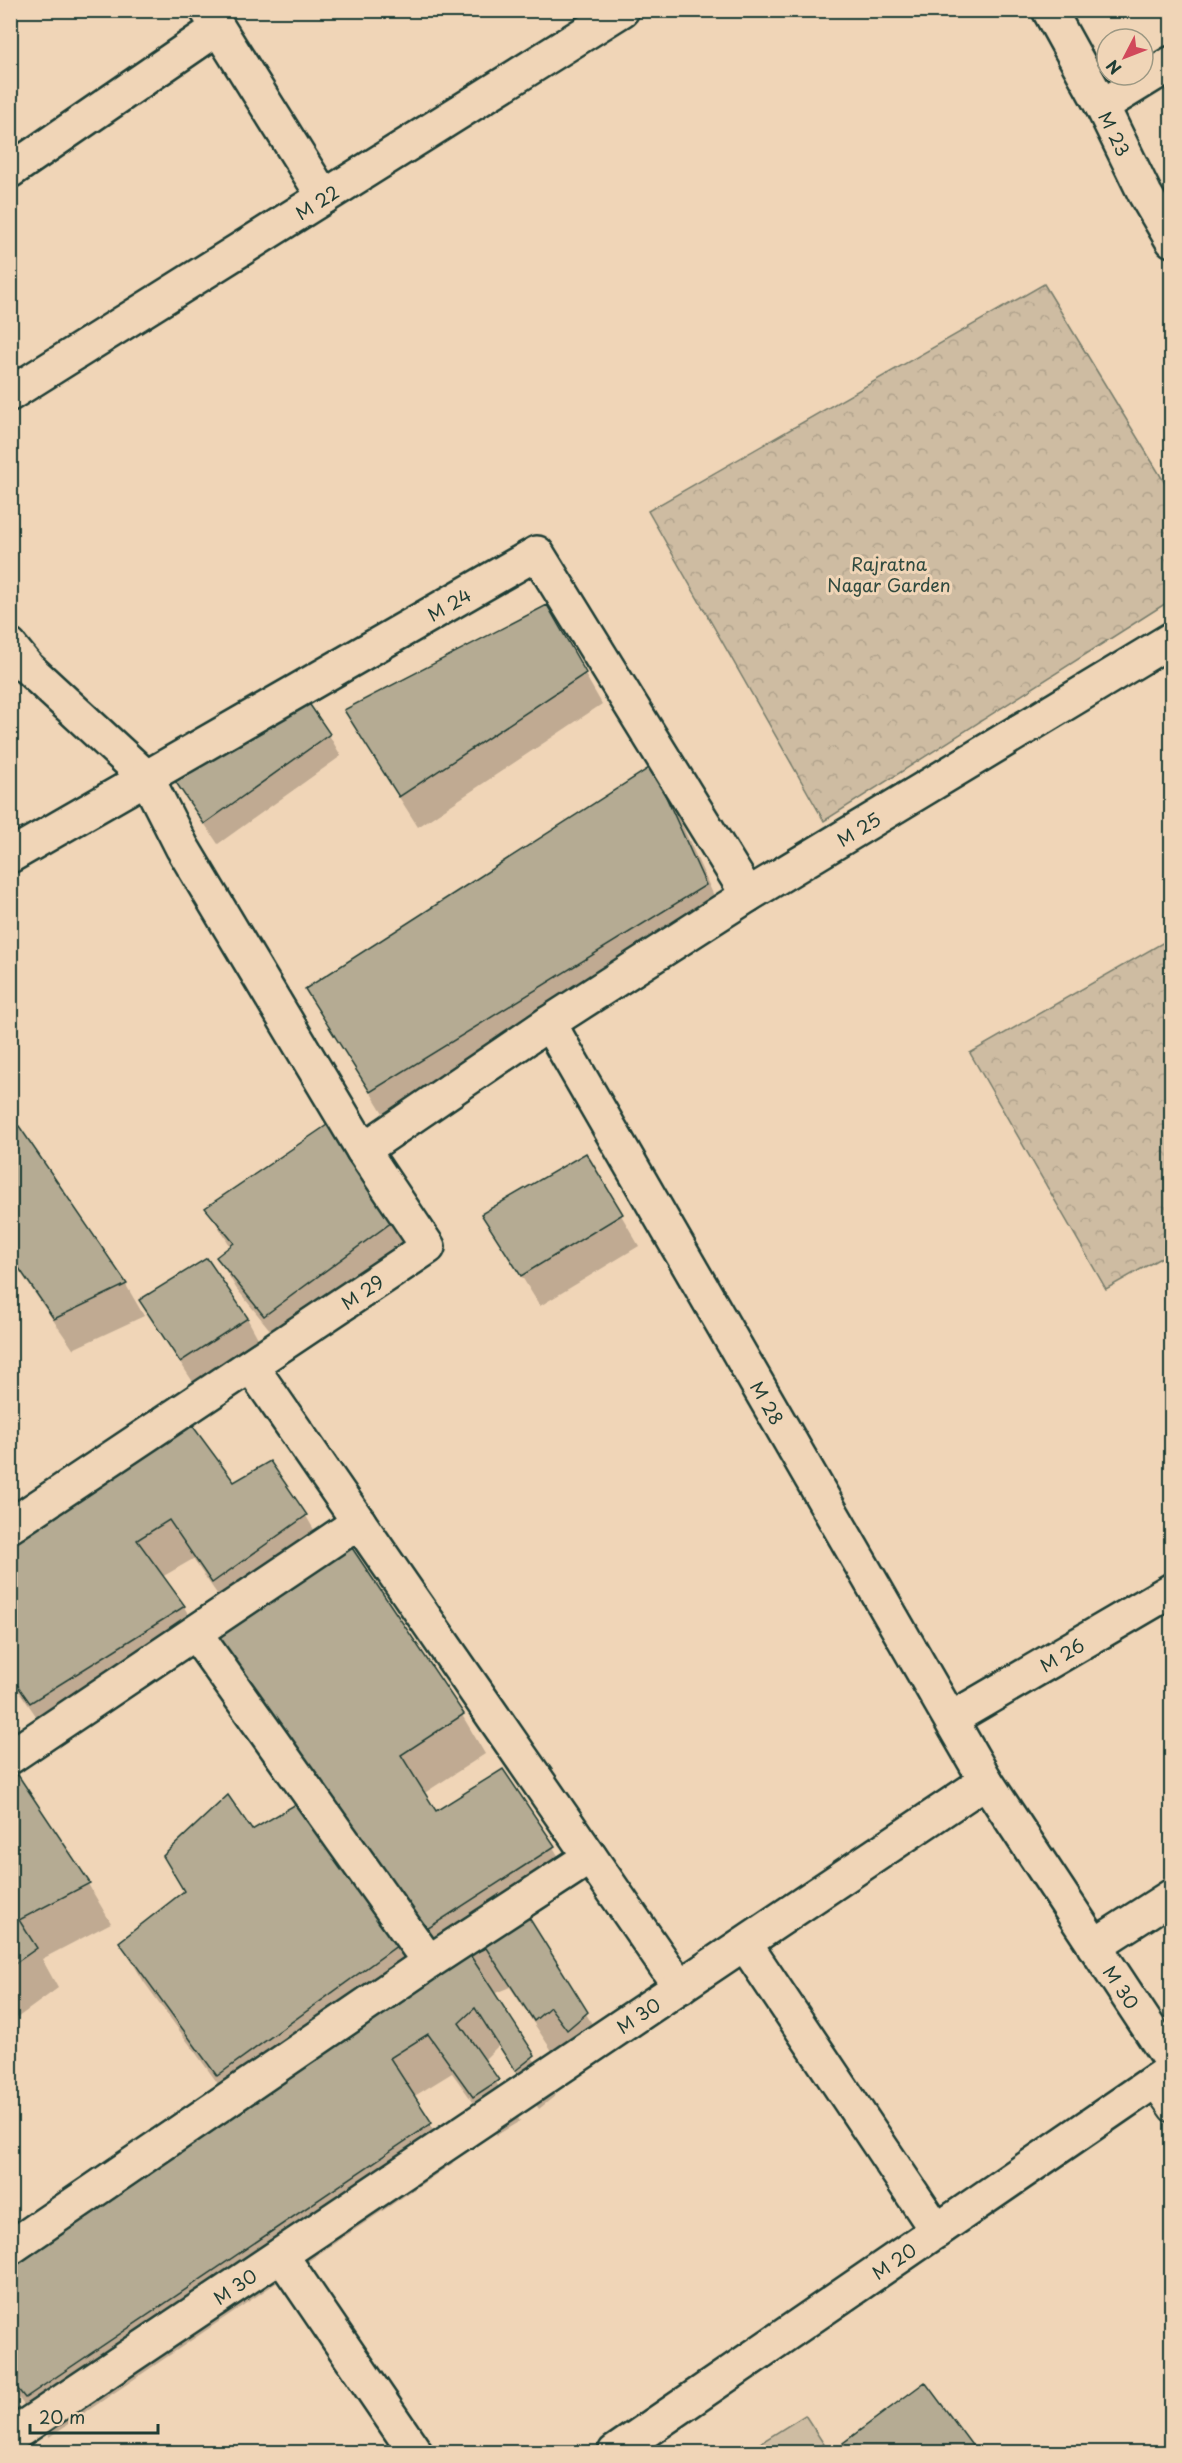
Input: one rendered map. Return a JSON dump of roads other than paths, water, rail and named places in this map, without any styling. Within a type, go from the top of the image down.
[{"type":"street","name":"M 22","points":[[10,394],[622,10]]},
{"type":"street","name":"M 23","points":[[1049,10],[1102,106],[1145,194],[1172,240]]},
{"type":"street","points":[[10,171],[213,20],[324,197]]},
{"type":"street","points":[[1102,106],[1172,63]]},
{"type":"street","name":"M 24","points":[[10,856],[537,553],[748,895]]},
{"type":"street","name":"M 25","points":[[549,1023],[748,895],[1172,639]]},
{"type":"street","points":[[10,646],[28,668],[147,777],[182,847],[363,1150],[549,1023]]},
{"type":"street","name":"M 28","points":[[549,1023],[986,1781]]},
{"type":"street","name":"M 29","points":[[10,1526],[428,1248],[363,1150]]},
{"type":"street","points":[[251,1366],[680,1987]]},
{"type":"street","points":[[10,1757],[359,1522]]},
{"type":"street","name":"M 26","points":[[951,1719],[1172,1590]]},
{"type":"street","points":[[195,1633],[429,1962]]},
{"type":"street","name":"M 30","points":[[12,2433],[986,1781],[1094,1946],[1165,2071]]},
{"type":"street","points":[[10,2248],[429,1962],[590,1857]]},
{"type":"street","points":[[1094,1946],[1172,1896]]},
{"type":"street","points":[[745,1944],[937,2231]]},
{"type":"street","name":"M 20","points":[[615,2452],[1165,2071]]},
{"type":"street","points":[[281,2254],[415,2452]]},
{"type":"lane","points":[[1165,2071],[1172,2109]]},
{"type":"park label","name":"Rajratna Nagar Garden","points":[[889,573]]}]
